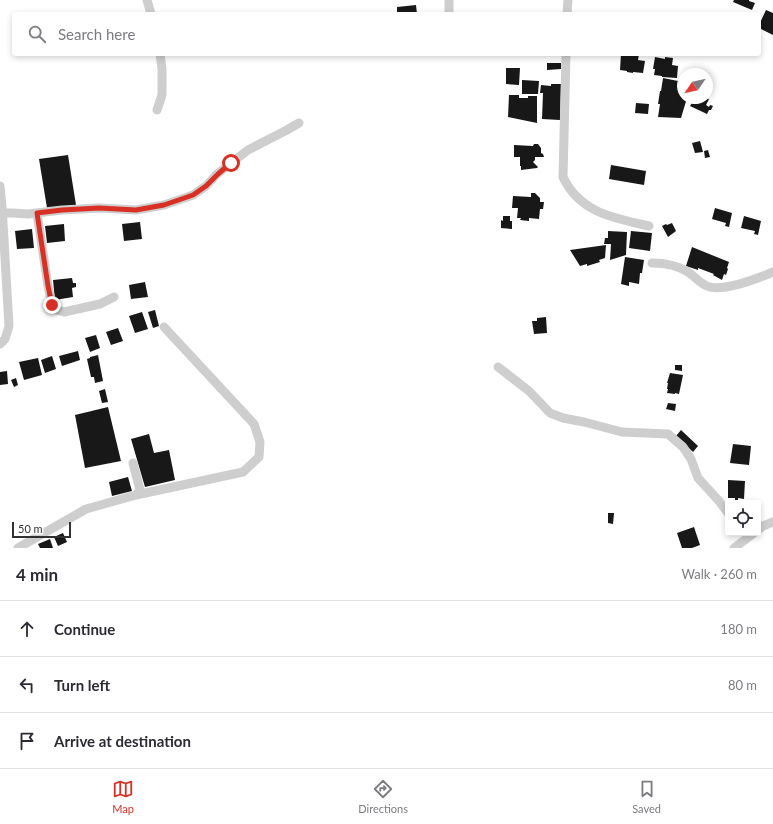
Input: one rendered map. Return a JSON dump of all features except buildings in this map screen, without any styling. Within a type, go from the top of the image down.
[{"type":"street","points":[[147,0],[150,12]]},
{"type":"street","points":[[449,0],[449,12]]},
{"type":"street","points":[[568,0],[568,12]]},
{"type":"street","points":[[157,110],[162,95],[160,56]]},
{"type":"street","points":[[566,56],[564,177],[567,184],[574,195],[592,209],[614,218],[649,226]]},
{"type":"street","points":[[2,208],[13,213],[28,214],[99,208],[136,210],[164,205],[193,195],[206,186],[218,174],[248,150],[299,123]]},
{"type":"street","points":[[0,186],[9,326],[5,339],[0,344]]},
{"type":"street","points":[[37,213],[52,305],[57,310],[64,312],[100,304],[114,297]]},
{"type":"street","points":[[652,263],[666,263],[678,267],[687,271],[706,286],[717,288],[738,285],[773,272]]},
{"type":"street","points":[[18,548],[86,509],[136,495],[243,472],[259,457],[260,442],[254,424],[164,327]]},
{"type":"street","points":[[498,367],[529,390],[550,413],[564,418],[622,432],[668,434],[683,447],[691,459],[698,478],[725,509]]},
{"type":"street","points":[[133,463],[140,490],[136,495]]},
{"type":"street","points":[[761,528],[773,522]]},
{"type":"street","points":[[734,548],[742,537]]},
{"type":"route","points":[[52,305],[37,213],[99,208],[136,210],[164,205],[193,195],[206,186],[231,163]]}]
